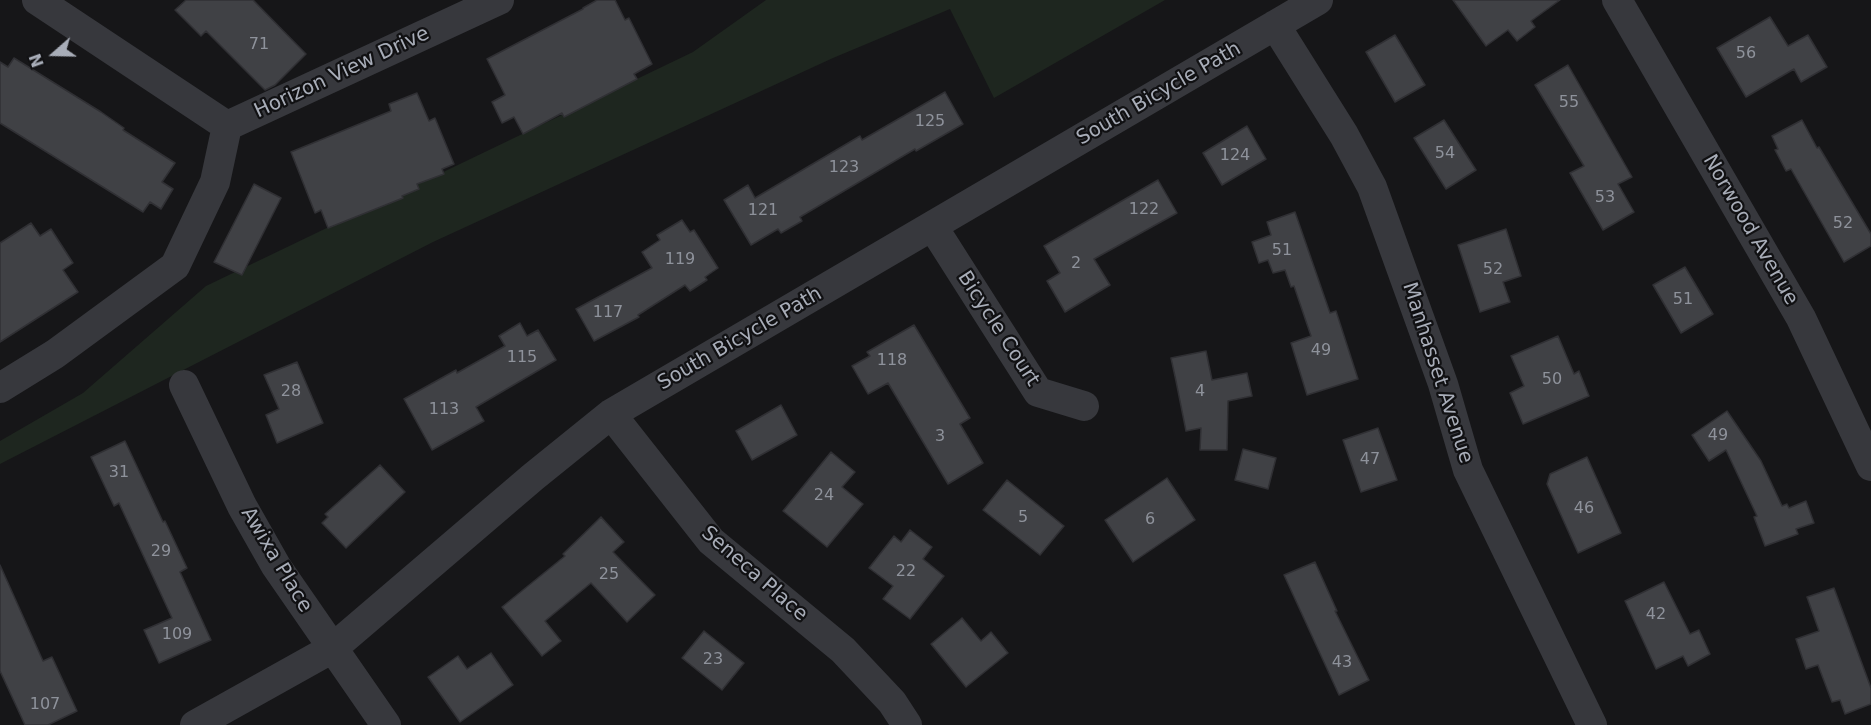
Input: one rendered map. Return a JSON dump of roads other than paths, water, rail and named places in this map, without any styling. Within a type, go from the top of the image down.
[{"type":"street","points":[[0,388],[55,354],[175,266],[215,182],[227,126],[38,0]]},
{"type":"street","name":"Horizon View Drive","points":[[227,126],[455,10],[499,0]]},
{"type":"street","name":"South Bicycle Path","points":[[195,725],[333,648],[524,484],[611,414],[1318,0]]},
{"type":"street","name":"Norwood Avenue","points":[[1617,0],[1801,318],[1871,466]]},
{"type":"street","name":"Manhasset Avenue","points":[[1275,26],[1344,135],[1372,187],[1443,384],[1468,470],[1592,725]]},
{"type":"street","name":"Bicycle Court","points":[[933,227],[1038,392],[1084,406]]},
{"type":"street","name":"Awixa Place","points":[[184,385],[242,506],[276,566],[386,725]]},
{"type":"street","name":"Seneca Place","points":[[611,414],[711,541],[843,650],[892,702],[907,725]]}]
